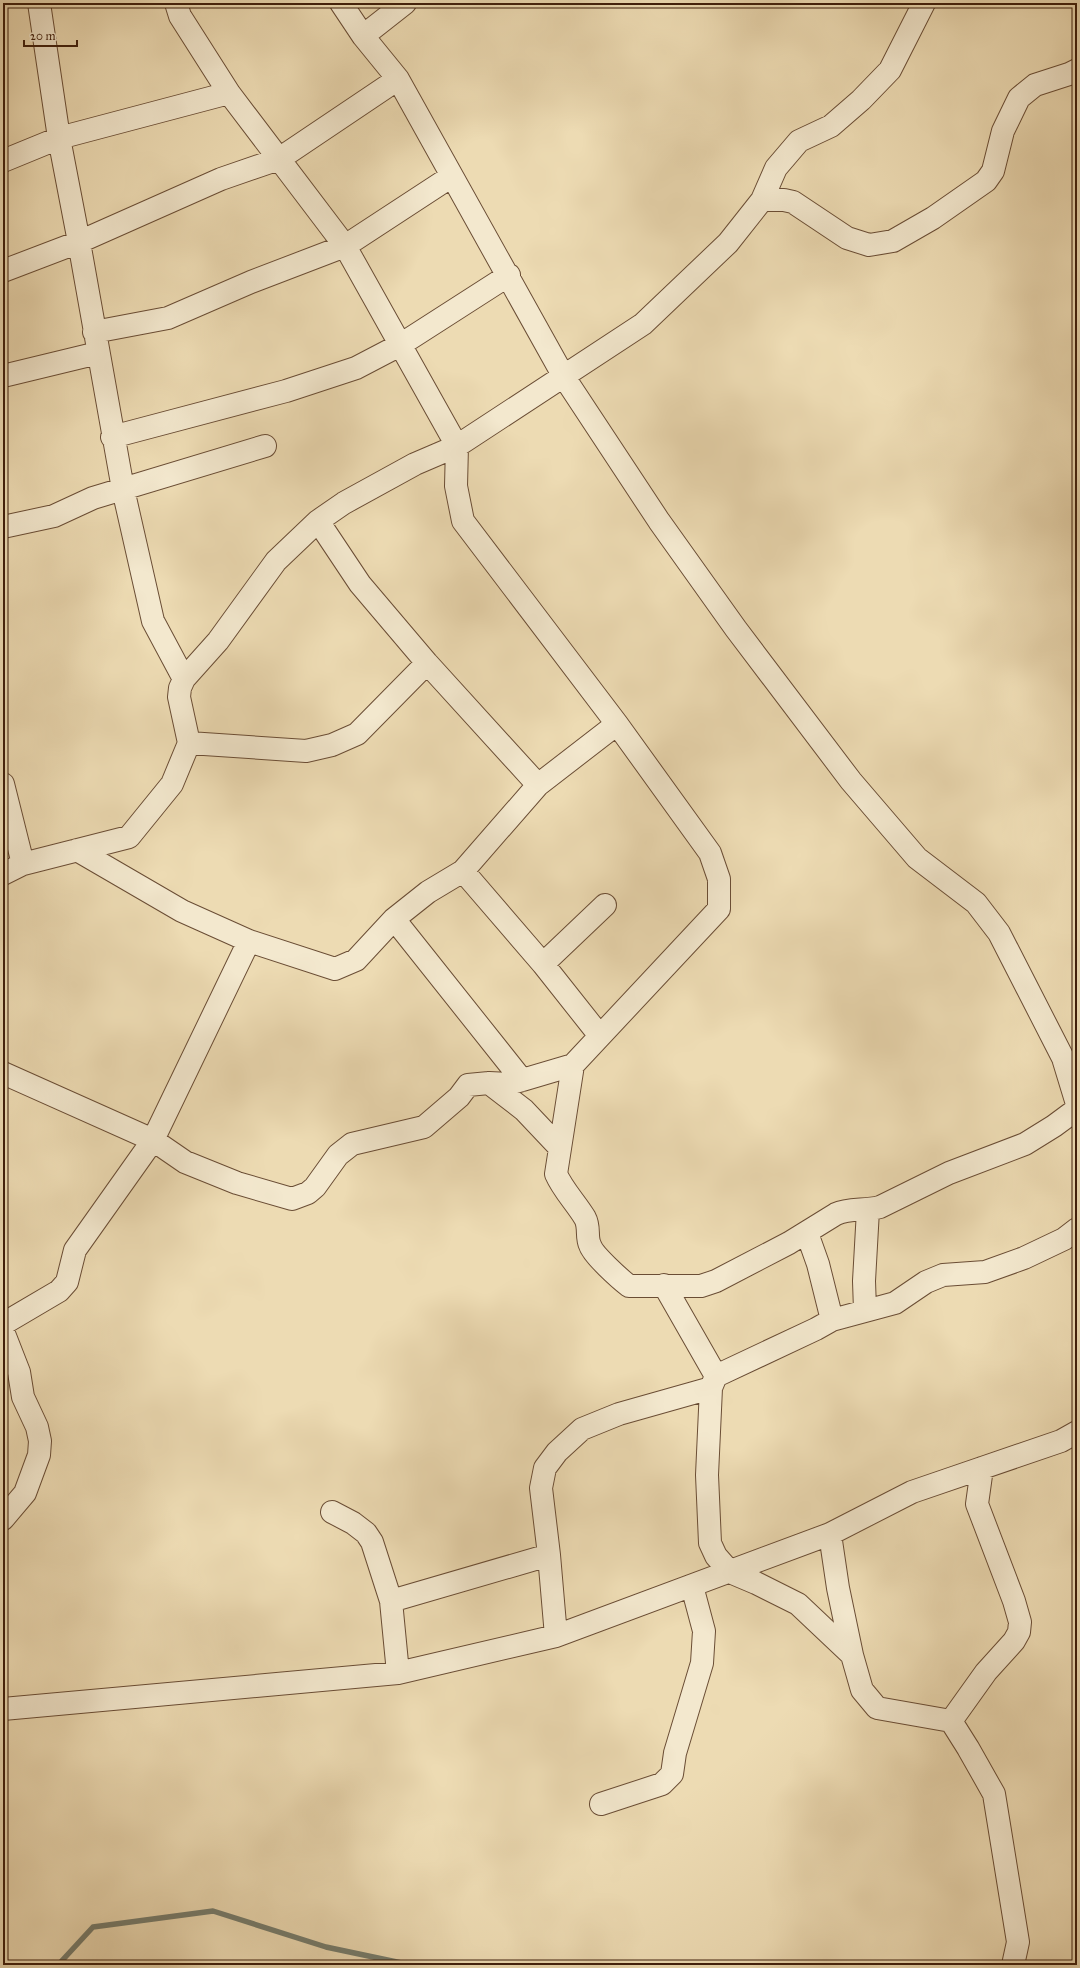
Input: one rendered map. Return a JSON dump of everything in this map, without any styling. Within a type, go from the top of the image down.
[{"type":"street","points":[[39,3],[59,138],[79,242],[122,490],[153,621],[184,679]]},
{"type":"street","points":[[3,1080],[153,1140],[185,1162],[237,1183],[292,1199],[308,1193],[315,1187],[338,1156],[352,1144],[424,1127],[459,1097],[468,1085],[490,1083],[509,1084],[573,1065],[719,909],[720,879],[710,853],[617,724],[463,521],[456,486],[457,446],[345,246],[229,93],[180,16],[176,3]]},
{"type":"street","points":[[341,3],[363,36],[398,79],[509,275],[564,377],[659,521],[722,610],[851,781],[917,858],[976,903],[999,933],[1070,1053],[1077,1104]]},
{"type":"street","points":[[363,36],[406,3]]},
{"type":"street","points":[[3,874],[23,864],[129,836],[172,784],[189,743],[179,697],[180,688],[184,679],[218,641],[276,562],[318,521],[357,496],[415,464],[457,446],[643,324],[728,243],[762,200],[776,168],[799,141],[831,126],[861,100],[890,70],[924,3]]},
{"type":"street","points":[[762,200],[784,200],[792,202],[847,238],[869,245],[893,241],[933,218],[986,181],[993,170],[1003,132],[1019,98],[1035,85],[1077,70]]},
{"type":"street","points":[[3,271],[79,242],[221,179],[279,159],[398,79]]},
{"type":"street","points":[[3,161],[59,138],[229,93]]},
{"type":"street","points":[[3,376],[168,318],[251,282],[345,246],[452,176]]},
{"type":"street","points":[[112,437],[286,391],[356,368],[400,345],[509,275]]},
{"type":"street","points":[[3,528],[54,516],[93,498],[265,446]]},
{"type":"street","points":[[318,521],[360,584],[427,663],[538,785]]},
{"type":"street","points":[[189,743],[306,751],[332,746],[357,734],[427,663]]},
{"type":"street","points":[[77,850],[182,911],[248,941],[336,969],[356,960],[394,919],[428,892],[464,872],[538,785],[617,724]]},
{"type":"street","points":[[3,784],[23,864]]},
{"type":"street","points":[[464,872],[543,964],[600,1036]]},
{"type":"street","points":[[543,964],[605,905]]},
{"type":"street","points":[[394,919],[522,1080]]},
{"type":"street","points":[[3,1324],[59,1291],[67,1282],[75,1250],[153,1140],[248,941]]},
{"type":"street","points":[[573,1065],[556,1174],[560,1183],[586,1219],[589,1229],[590,1245],[619,1278],[629,1286],[701,1286],[716,1281],[807,1233],[842,1211],[868,1210],[880,1207],[949,1173],[1025,1144],[1054,1126],[1077,1109]]},
{"type":"street","points":[[490,1083],[524,1110],[559,1147]]},
{"type":"street","points":[[865,1310],[864,1281],[868,1210]]},
{"type":"street","points":[[556,1636],[549,1555],[541,1488],[545,1468],[557,1452],[582,1429],[619,1414],[713,1382],[832,1320],[895,1303],[926,1282],[943,1275],[985,1272],[1024,1258],[1064,1239],[1077,1229]]},
{"type":"street","points":[[807,1233],[818,1264],[832,1320]]},
{"type":"street","points":[[664,1285],[713,1382],[707,1475],[710,1543],[716,1556],[730,1572],[798,1604],[852,1655]]},
{"type":"street","points":[[3,1331],[19,1372],[23,1397],[37,1427],[40,1441],[39,1455],[26,1493],[3,1519]]},
{"type":"street","points":[[3,1709],[398,1673],[556,1636],[830,1534],[912,1492],[1061,1441],[1077,1432]]},
{"type":"street","points":[[951,1721],[986,1672],[1014,1641],[1019,1632],[1020,1622],[1014,1602],[977,1504],[982,1468]]},
{"type":"street","points":[[332,1512],[353,1523],[366,1533],[372,1542],[391,1601],[398,1673]]},
{"type":"street","points":[[830,1534],[838,1588],[852,1655],[862,1690],[877,1708],[951,1721],[994,1794],[1018,1942],[1013,1965]]},
{"type":"street","points":[[391,1601],[549,1555]]},
{"type":"street","points":[[601,1804],[662,1784],[672,1774],[675,1753],[702,1663],[704,1631],[692,1586]]},
{"type":"waterway","points":[[58,1965],[93,1927],[213,1911],[326,1947],[411,1965]]}]
